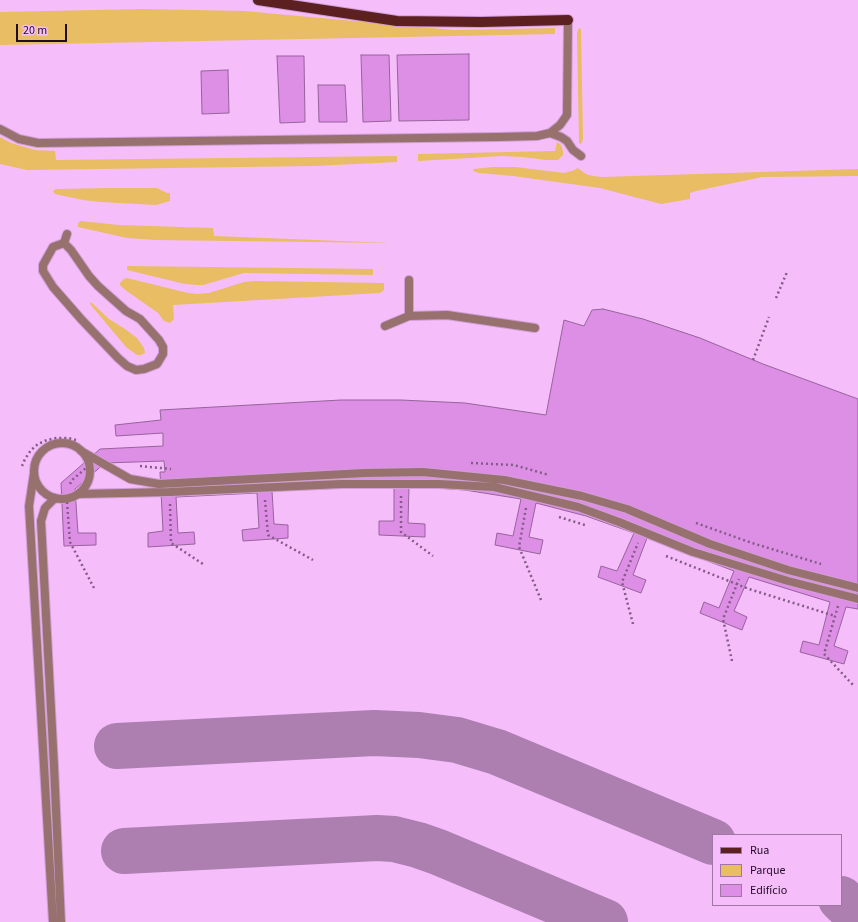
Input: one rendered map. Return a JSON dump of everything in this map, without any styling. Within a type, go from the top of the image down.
[{"type":"main road","points":[[258,0],[397,21],[481,22],[568,20]]},
{"type":"lane","points":[[0,129],[19,139],[38,143],[537,136],[550,133],[560,125],[567,115],[568,20]]},
{"type":"lane","points":[[550,133],[567,141],[573,150],[581,156]]},
{"type":"lane","points":[[64,243],[67,234]]},
{"type":"lane","points":[[64,243],[98,286],[126,311],[140,319],[159,340],[163,347],[163,354],[157,364],[144,369],[136,370],[127,366],[91,330],[53,287],[43,271],[43,265],[53,247],[64,243]]},
{"type":"lane","points":[[409,280],[409,316]]},
{"type":"lane","points":[[385,326],[409,316],[447,315],[535,328]]},
{"type":"lane","points":[[53,922],[29,506],[35,464],[43,450],[50,446],[58,443],[66,443],[74,446],[130,479],[159,484],[364,473],[423,472],[504,480],[582,496],[627,509],[710,544],[748,557],[788,570],[858,588]]},
{"type":"lane","points":[[34,473],[40,489],[46,495],[65,499],[73,497],[85,488],[89,481],[90,466],[87,457],[81,451]]},
{"type":"lane","points":[[78,494],[169,492],[340,484],[438,484],[494,487],[578,507],[693,552],[744,568],[858,599]]},
{"type":"lane","points":[[55,498],[45,508],[42,521],[61,922]]},
{"type":"path","points":[[776,298],[787,272]]},
{"type":"path","points":[[753,360],[769,317]]},
{"type":"path","points":[[22,468],[25,459],[31,450],[38,444],[56,438],[68,438],[80,441]]},
{"type":"path","points":[[470,462],[514,465],[555,477]]},
{"type":"path","points":[[135,466],[176,470]]},
{"type":"path","points":[[526,508],[519,547],[541,600]]},
{"type":"path","points":[[690,520],[754,544],[824,565]]},
{"type":"path","points":[[401,532],[433,556]]},
{"type":"path","points":[[268,535],[313,560]]},
{"type":"path","points":[[70,542],[94,588]]},
{"type":"path","points":[[171,543],[203,564]]},
{"type":"path","points":[[748,557],[754,544]]},
{"type":"path","points":[[732,661],[723,619],[744,568]]},
{"type":"path","points":[[622,582],[633,624]]},
{"type":"path","points":[[841,595],[824,654],[854,686]]},
{"type":"green space","points":[[143,9],[244,11],[453,30],[555,28],[555,34],[0,45],[0,12]]},
{"type":"green space","points":[[579,28],[581,29],[583,138],[582,143],[580,144],[577,33]]},
{"type":"green space","points":[[0,137],[11,143],[35,150],[55,151],[56,160],[397,156],[397,162],[314,166],[27,170],[0,164]]},
{"type":"green space","points":[[557,142],[561,145],[563,151],[563,155],[558,160],[501,156],[418,161],[418,154],[555,151]]},
{"type":"green space","points":[[516,167],[564,173],[578,168],[588,175],[601,177],[858,169],[858,176],[762,177],[696,191],[690,193],[690,199],[661,204],[600,188],[473,171],[474,169]]},
{"type":"green space","points":[[157,188],[170,193],[170,201],[156,205],[101,202],[55,194],[53,191],[56,189]]},
{"type":"green space","points":[[80,221],[119,225],[213,228],[214,236],[391,243],[156,240],[127,238],[78,227]]},
{"type":"green space","points":[[128,266],[373,269],[373,275],[244,273],[203,285],[198,285],[185,284],[127,270]]},
{"type":"green space","points":[[127,278],[197,294],[209,293],[244,282],[254,281],[384,283],[384,290],[380,293],[173,305],[174,319],[170,323],[164,321],[158,313],[120,285],[124,279]]},
{"type":"green space","points":[[91,302],[109,319],[137,338],[144,348],[145,353],[137,355],[126,347],[90,304]]},
{"type":"building","points":[[469,54],[469,120],[399,121],[397,55]]},
{"type":"building","points":[[361,55],[389,55],[391,121],[363,122]]},
{"type":"building","points":[[277,56],[304,56],[305,122],[280,123]]},
{"type":"building","points":[[228,70],[229,113],[202,114],[201,71]]},
{"type":"building","points":[[318,85],[345,85],[347,122],[319,122]]},
{"type":"building","points":[[603,309],[643,319],[700,338],[763,364],[858,399],[858,609],[846,607],[834,646],[848,651],[844,664],[800,652],[803,641],[819,645],[830,602],[749,577],[734,611],[747,617],[742,630],[700,613],[704,602],[719,608],[734,571],[647,538],[633,575],[646,580],[641,593],[598,577],[601,566],[617,571],[634,533],[586,516],[536,503],[529,537],[543,540],[540,554],[495,545],[497,533],[513,536],[521,499],[465,490],[409,486],[408,523],[425,524],[425,537],[379,535],[379,521],[394,521],[394,486],[272,491],[274,524],[288,525],[288,538],[243,541],[242,530],[259,528],[257,493],[176,497],[178,533],[194,532],[195,544],[148,547],[148,533],[163,531],[160,472],[165,472],[164,461],[105,463],[75,489],[78,533],[96,533],[96,545],[64,546],[61,483],[100,449],[163,446],[163,433],[116,436],[115,425],[161,420],[160,410],[341,400],[401,400],[465,403],[546,415],[564,320],[584,326],[592,310]]},
{"type":"taxiway","points":[[117,746],[374,733],[419,735],[457,740],[497,752],[712,842]]},
{"type":"taxiway","points":[[124,851],[377,838],[394,839],[438,852],[605,922]]},
{"type":"taxiway","points":[[842,900],[858,915]]}]
